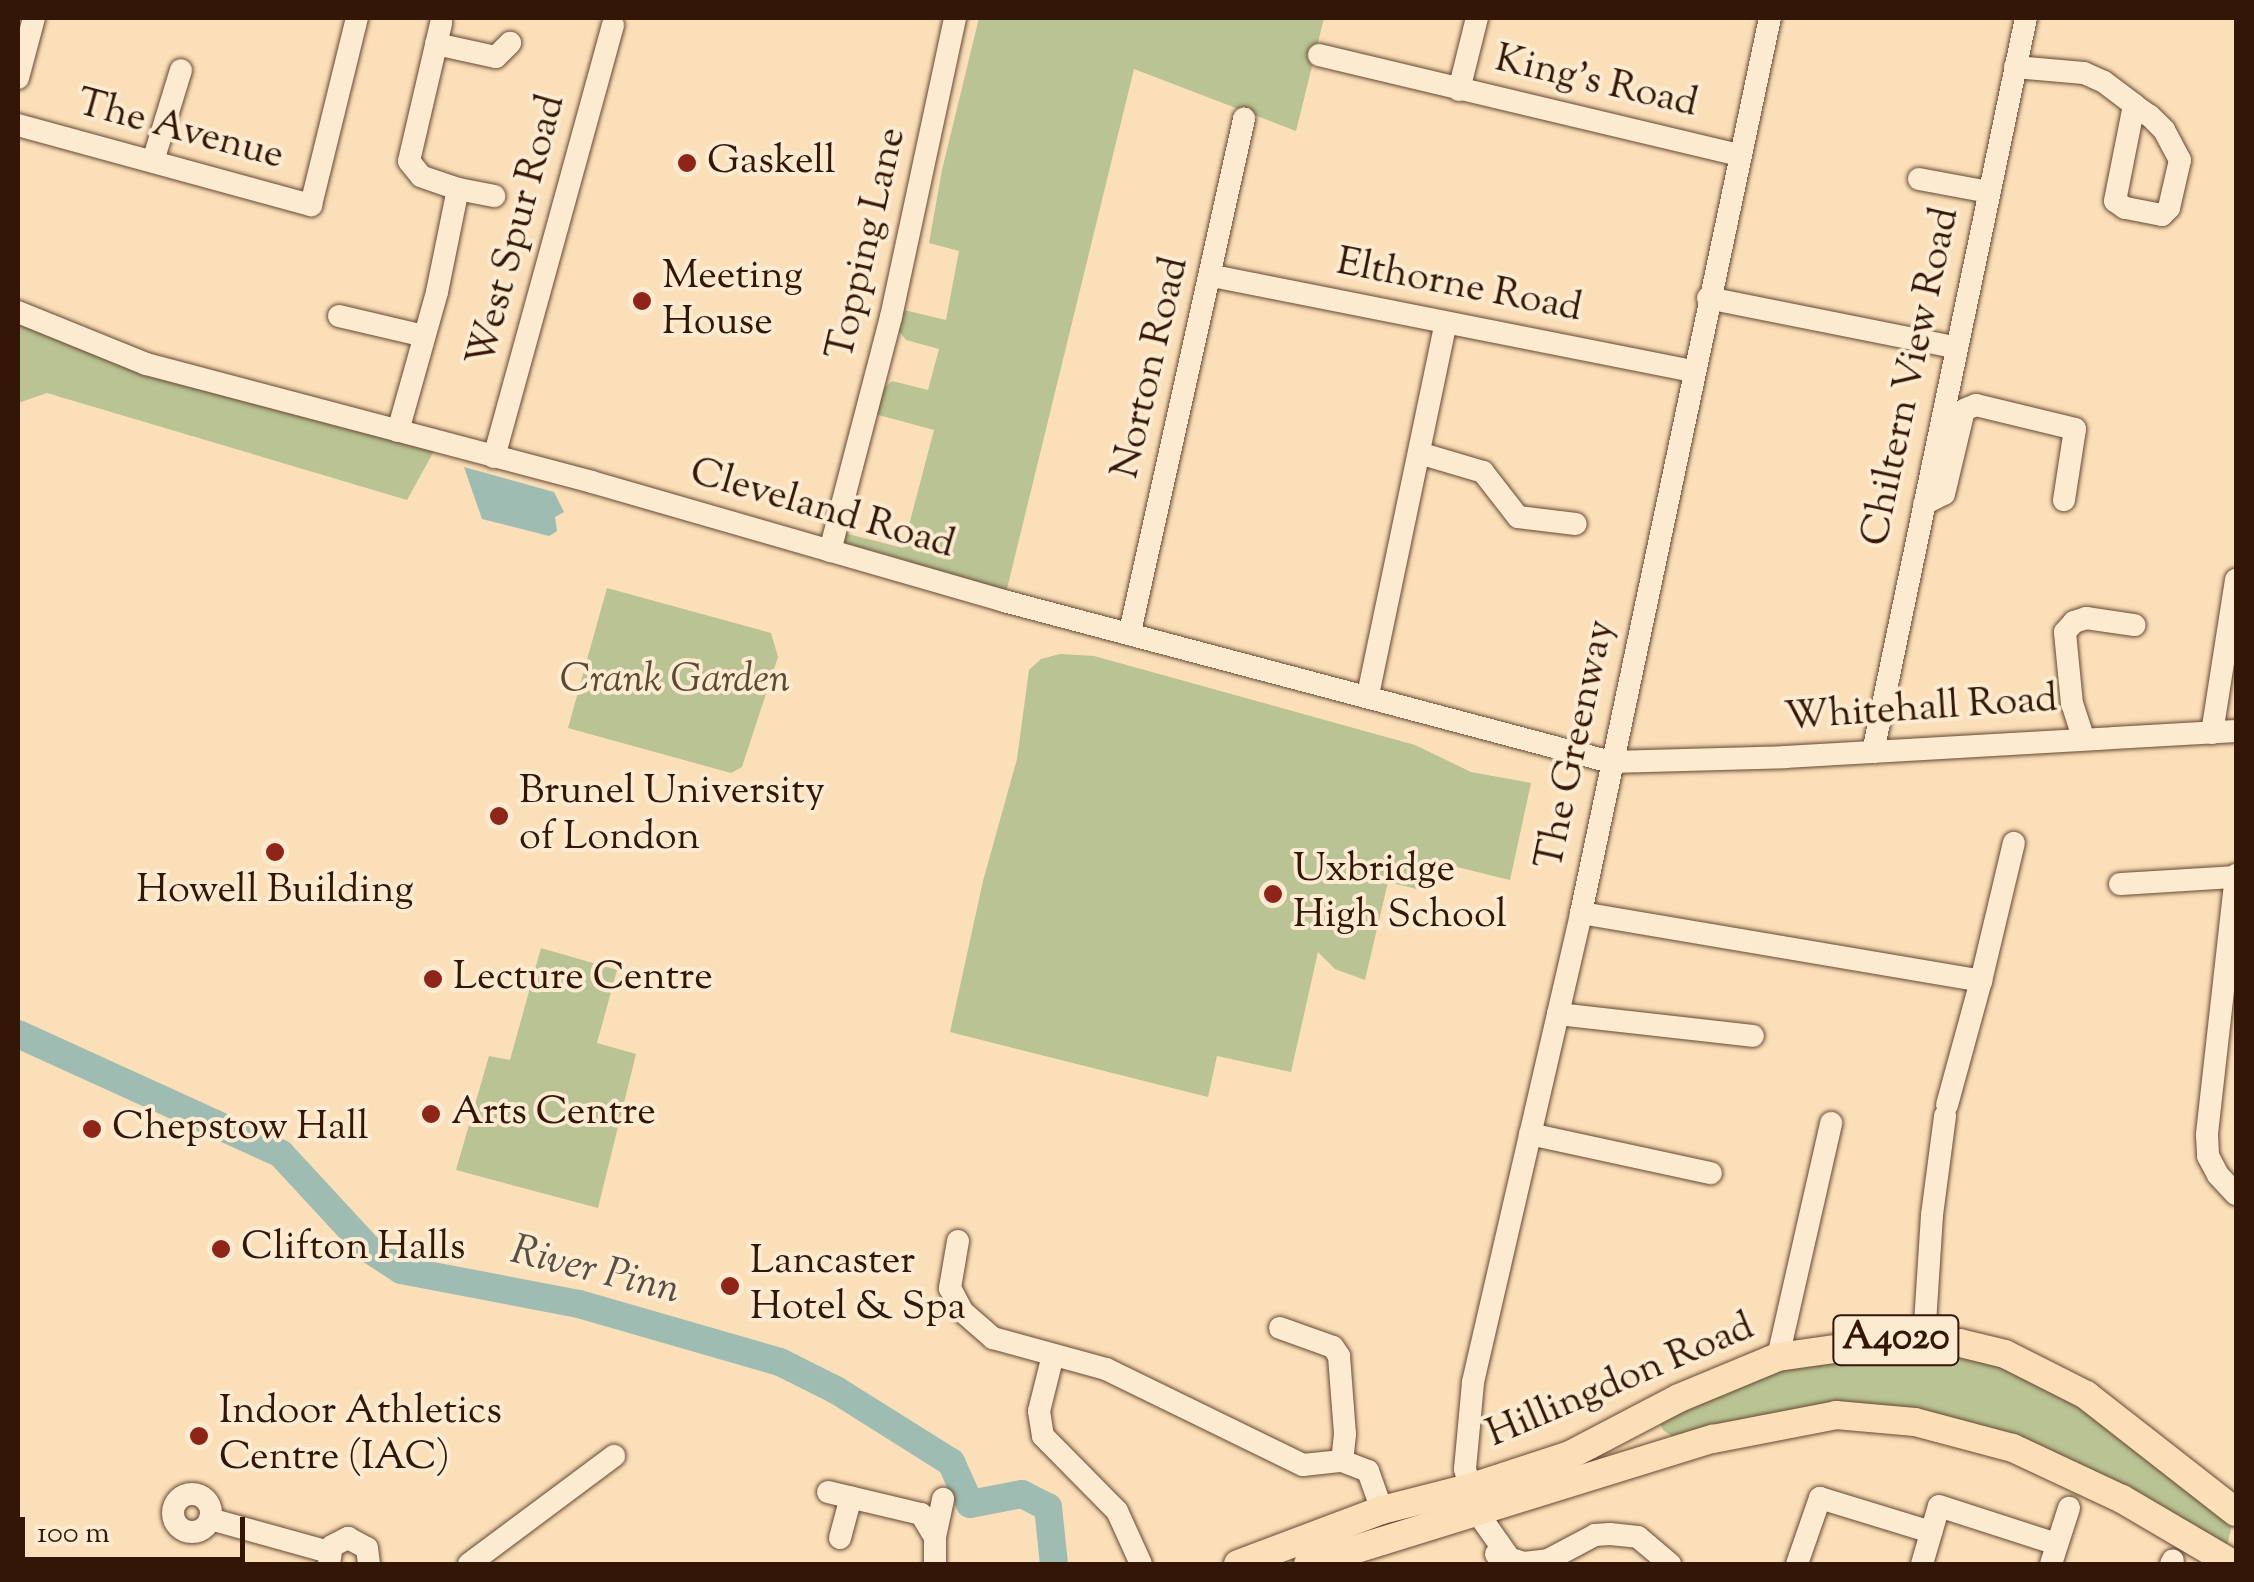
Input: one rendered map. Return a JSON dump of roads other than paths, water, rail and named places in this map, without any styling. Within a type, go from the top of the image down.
[{"type":"main road","name":"Hillingdon Road","points":[[1238,1564],[1382,1510],[1477,1509],[1570,1454],[1680,1398],[1778,1357],[1924,1339],[2005,1354],[2086,1395],[2236,1512]]},
{"type":"main road","name":"A4020","points":[[1680,1398],[1662,1413],[1662,1430],[1679,1441],[1712,1439]]},
{"type":"main road","name":"Hillingdon Road","points":[[1308,1564],[1712,1439],[1836,1414],[1916,1422],[2013,1448],[2122,1500],[2232,1564]]},
{"type":"street","points":[[18,78],[34,18]]},
{"type":"street","name":"The Avenue","points":[[18,125],[311,205],[358,18]]},
{"type":"street","name":"Topping Lane","points":[[830,551],[936,120],[954,18]]},
{"type":"street","points":[[1460,90],[1477,18]]},
{"type":"street","name":"The Greenway","points":[[1477,1509],[1464,1455],[1473,1382],[1581,913],[1692,371],[1770,18]]},
{"type":"street","name":"Chiltern View Road","points":[[1873,752],[1954,347],[2026,18]]},
{"type":"street","name":"West Spur Road","points":[[494,457],[612,25]]},
{"type":"street","points":[[494,196],[422,176],[409,161],[438,34],[503,59]]},
{"type":"street","name":"King's Road","points":[[1319,56],[1739,155]]},
{"type":"street","points":[[2015,68],[2084,74],[2134,104],[2164,130],[2180,157],[2169,208],[2161,216],[2120,206],[2114,199],[2134,104]]},
{"type":"street","points":[[153,162],[182,70]]},
{"type":"street","name":"Norton Road","points":[[1130,632],[1213,276],[1244,119]]},
{"type":"street","points":[[1919,179],[1988,192]]},
{"type":"street","points":[[398,432],[458,189]]},
{"type":"street","name":"Elthorne Road","points":[[1213,276],[1692,371]]},
{"type":"street","points":[[1708,298],[1954,347]]},
{"type":"street","name":"Cleveland Road","points":[[18,312],[146,364],[1611,762]]},
{"type":"street","points":[[340,316],[424,336]]},
{"type":"street","points":[[1368,695],[1446,323]]},
{"type":"street","points":[[1924,504],[1944,494],[1964,410],[1976,405],[2074,430],[2064,500]]},
{"type":"street","points":[[1419,453],[1483,472],[1518,517],[1576,524]]},
{"type":"street","points":[[2212,733],[2236,580]]},
{"type":"street","points":[[2083,738],[2072,704],[2065,632],[2074,622],[2086,618],[2134,626]]},
{"type":"street","name":"Whitehall Road","points":[[1611,762],[2236,731]]},
{"type":"street","points":[[1924,1339],[1934,1198],[1946,1111],[2014,844]]},
{"type":"street","points":[[2120,884],[2235,876],[2208,1135],[2213,1165],[2236,1194]]},
{"type":"street","points":[[1581,913],[1980,981]]},
{"type":"street","points":[[1558,1014],[1752,1036]]},
{"type":"street","points":[[1778,1357],[1831,1123]]},
{"type":"street","points":[[1530,1134],[1711,1173]]},
{"type":"street","points":[[958,1241],[949,1276],[963,1312],[993,1338],[1106,1369],[1303,1465],[1342,1460],[1368,1472],[1382,1510]]},
{"type":"street","points":[[1280,1328],[1333,1348],[1339,1356],[1345,1434],[1342,1460]]},
{"type":"street","points":[[1053,1355],[1038,1412],[1043,1436],[1117,1511],[1141,1564]]},
{"type":"street","points":[[469,1564],[614,1456]]},
{"type":"street","points":[[840,1538],[840,1494],[921,1514],[940,1556]]},
{"type":"street","points":[[1797,1564],[1820,1498],[1931,1532]]},
{"type":"street","points":[[940,1556],[943,1500]]},
{"type":"street","points":[[1922,1564],[1940,1506],[2054,1554],[2069,1508]]},
{"type":"street","points":[[1477,1509],[1518,1561],[1548,1560],[1595,1536],[1610,1534],[1638,1537],[1670,1564]]},
{"type":"street","points":[[210,1519],[329,1558],[338,1541],[355,1539],[367,1548],[371,1564]]},
{"type":"water","points":[[464,467],[554,492],[564,512],[555,517],[557,531],[549,536],[482,519]]},
{"type":"waterway","name":"River Pinn","points":[[18,1034],[281,1154],[369,1249],[401,1270],[579,1304],[780,1362],[836,1390],[951,1462],[970,1504],[1022,1494],[1048,1507],[1054,1564]]},
{"type":"place","name":"Gaskell","points":[[687,163]]},
{"type":"place","name":"Meeting House","points":[[642,301]]},
{"type":"place","name":"Brunel University of London","points":[[499,816]]},
{"type":"place","name":"Howell Building","points":[[275,852]]},
{"type":"place","name":"Uxbridge High School","points":[[1273,894]]},
{"type":"place","name":"Lecture Centre","points":[[433,979]]},
{"type":"place","name":"Arts Centre","points":[[431,1114]]},
{"type":"place","name":"Chepstow Hall","points":[[92,1129]]},
{"type":"place","name":"Clifton Halls","points":[[221,1249]]},
{"type":"place","name":"Lancaster Hotel & Spa","points":[[730,1286]]},
{"type":"place","name":"Indoor Athletics Centre (IAC)","points":[[199,1436]]},
{"type":"park label","name":"Crank Garden","points":[[675,682]]}]
